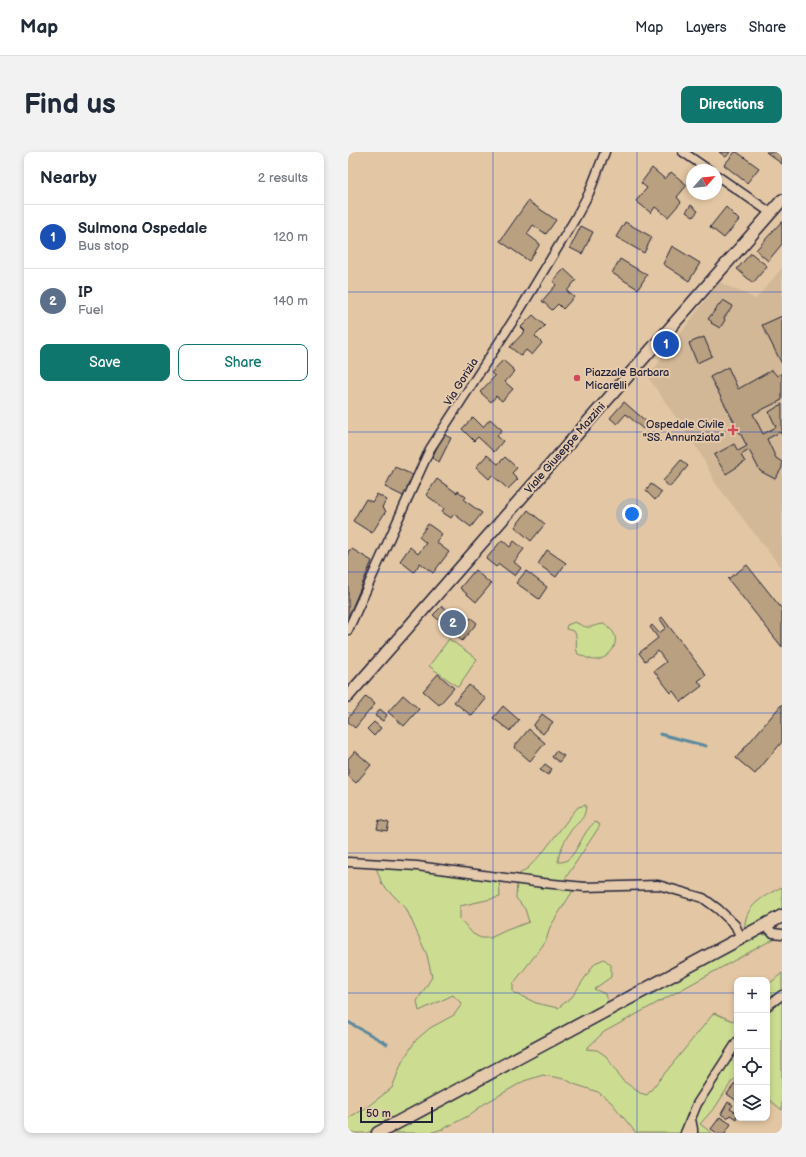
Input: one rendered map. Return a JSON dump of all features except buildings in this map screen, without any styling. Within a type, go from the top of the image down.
[{"type":"main road","name":"Viale Giuseppe Mazzini","points":[[348,696],[782,200]]},
{"type":"main road","points":[[378,1133],[782,916]]},
{"type":"street","name":"Via Gorizia","points":[[348,630],[430,449],[513,320],[575,219],[589,193],[605,152]]},
{"type":"street","points":[[683,152],[700,164]]},
{"type":"street","points":[[722,179],[771,213]]},
{"type":"street","points":[[348,862],[417,866],[543,883],[585,887],[658,885],[703,898],[718,909],[735,925],[741,938]]},
{"type":"street","points":[[765,925],[773,933],[782,934]]},
{"type":"street","points":[[770,1004],[782,995]]},
{"type":"street","points":[[685,1133],[697,1104],[734,1047]]},
{"type":"street","points":[[691,1119],[693,1133]]},
{"type":"shaded area","name":"Ospedale Civile \"SS. Annunziata\"","points":[[781,269],[782,569],[716,484],[699,451],[648,377],[719,282],[756,299]]},
{"type":"green space","points":[[575,622],[587,627],[604,624],[612,631],[615,641],[609,654],[596,660],[589,659],[578,654],[574,631],[566,629],[567,625]]},
{"type":"green space","points":[[449,639],[477,659],[458,687],[429,666]]},
{"type":"green space","points":[[586,805],[584,815],[570,832],[564,843],[558,862],[565,861],[571,857],[587,831],[595,822],[600,825],[563,882],[515,877],[528,868],[543,852],[578,807]]},
{"type":"green space","points":[[376,867],[410,867],[499,880],[500,897],[460,906],[460,919],[473,934],[481,938],[490,938],[529,922],[525,909],[516,898],[517,882],[574,889],[550,927],[546,941],[513,984],[513,992],[536,1003],[558,1008],[572,997],[595,963],[604,959],[611,965],[611,977],[594,989],[605,994],[608,1004],[367,1133],[348,1133],[348,1118],[367,1107],[392,1088],[402,1062],[416,1040],[430,1028],[454,1015],[462,1004],[453,995],[419,1011],[417,1001],[432,977],[427,955],[406,908],[382,884]]},
{"type":"green space","points":[[782,887],[782,910],[745,930],[747,914],[751,908],[762,898]]},
{"type":"green space","points":[[761,934],[777,937],[604,1032],[586,1049],[597,1050],[606,1056],[622,1080],[640,1093],[647,1095],[714,1013],[733,1021],[734,1020],[734,1042],[727,1051],[682,1133],[636,1133],[611,1102],[598,1092],[574,1084],[565,1079],[543,1075],[524,1081],[484,1104],[468,1116],[443,1129],[429,1133],[390,1133]]},
{"type":"green space","points":[[782,973],[782,991],[770,1001],[770,983]]},
{"type":"green space","points":[[782,995],[782,1110],[770,1100],[770,1004]]},
{"type":"green space","points":[[734,1047],[734,1080],[716,1106],[700,1124],[712,1133],[685,1133]]},
{"type":"waterway","points":[[660,734],[706,746]]},
{"type":"waterway","points":[[348,1022],[387,1044]]},
{"type":"place","name":"Sulmona Ospedale","points":[[666,344]]},
{"type":"place","name":"Piazzale Barbara Micarelli","points":[[577,378]]},
{"type":"place","name":"Ospedale Civile \"SS. Annunziata\"","points":[[733,430]]},
{"type":"place","name":"IP","points":[[453,623]]}]
